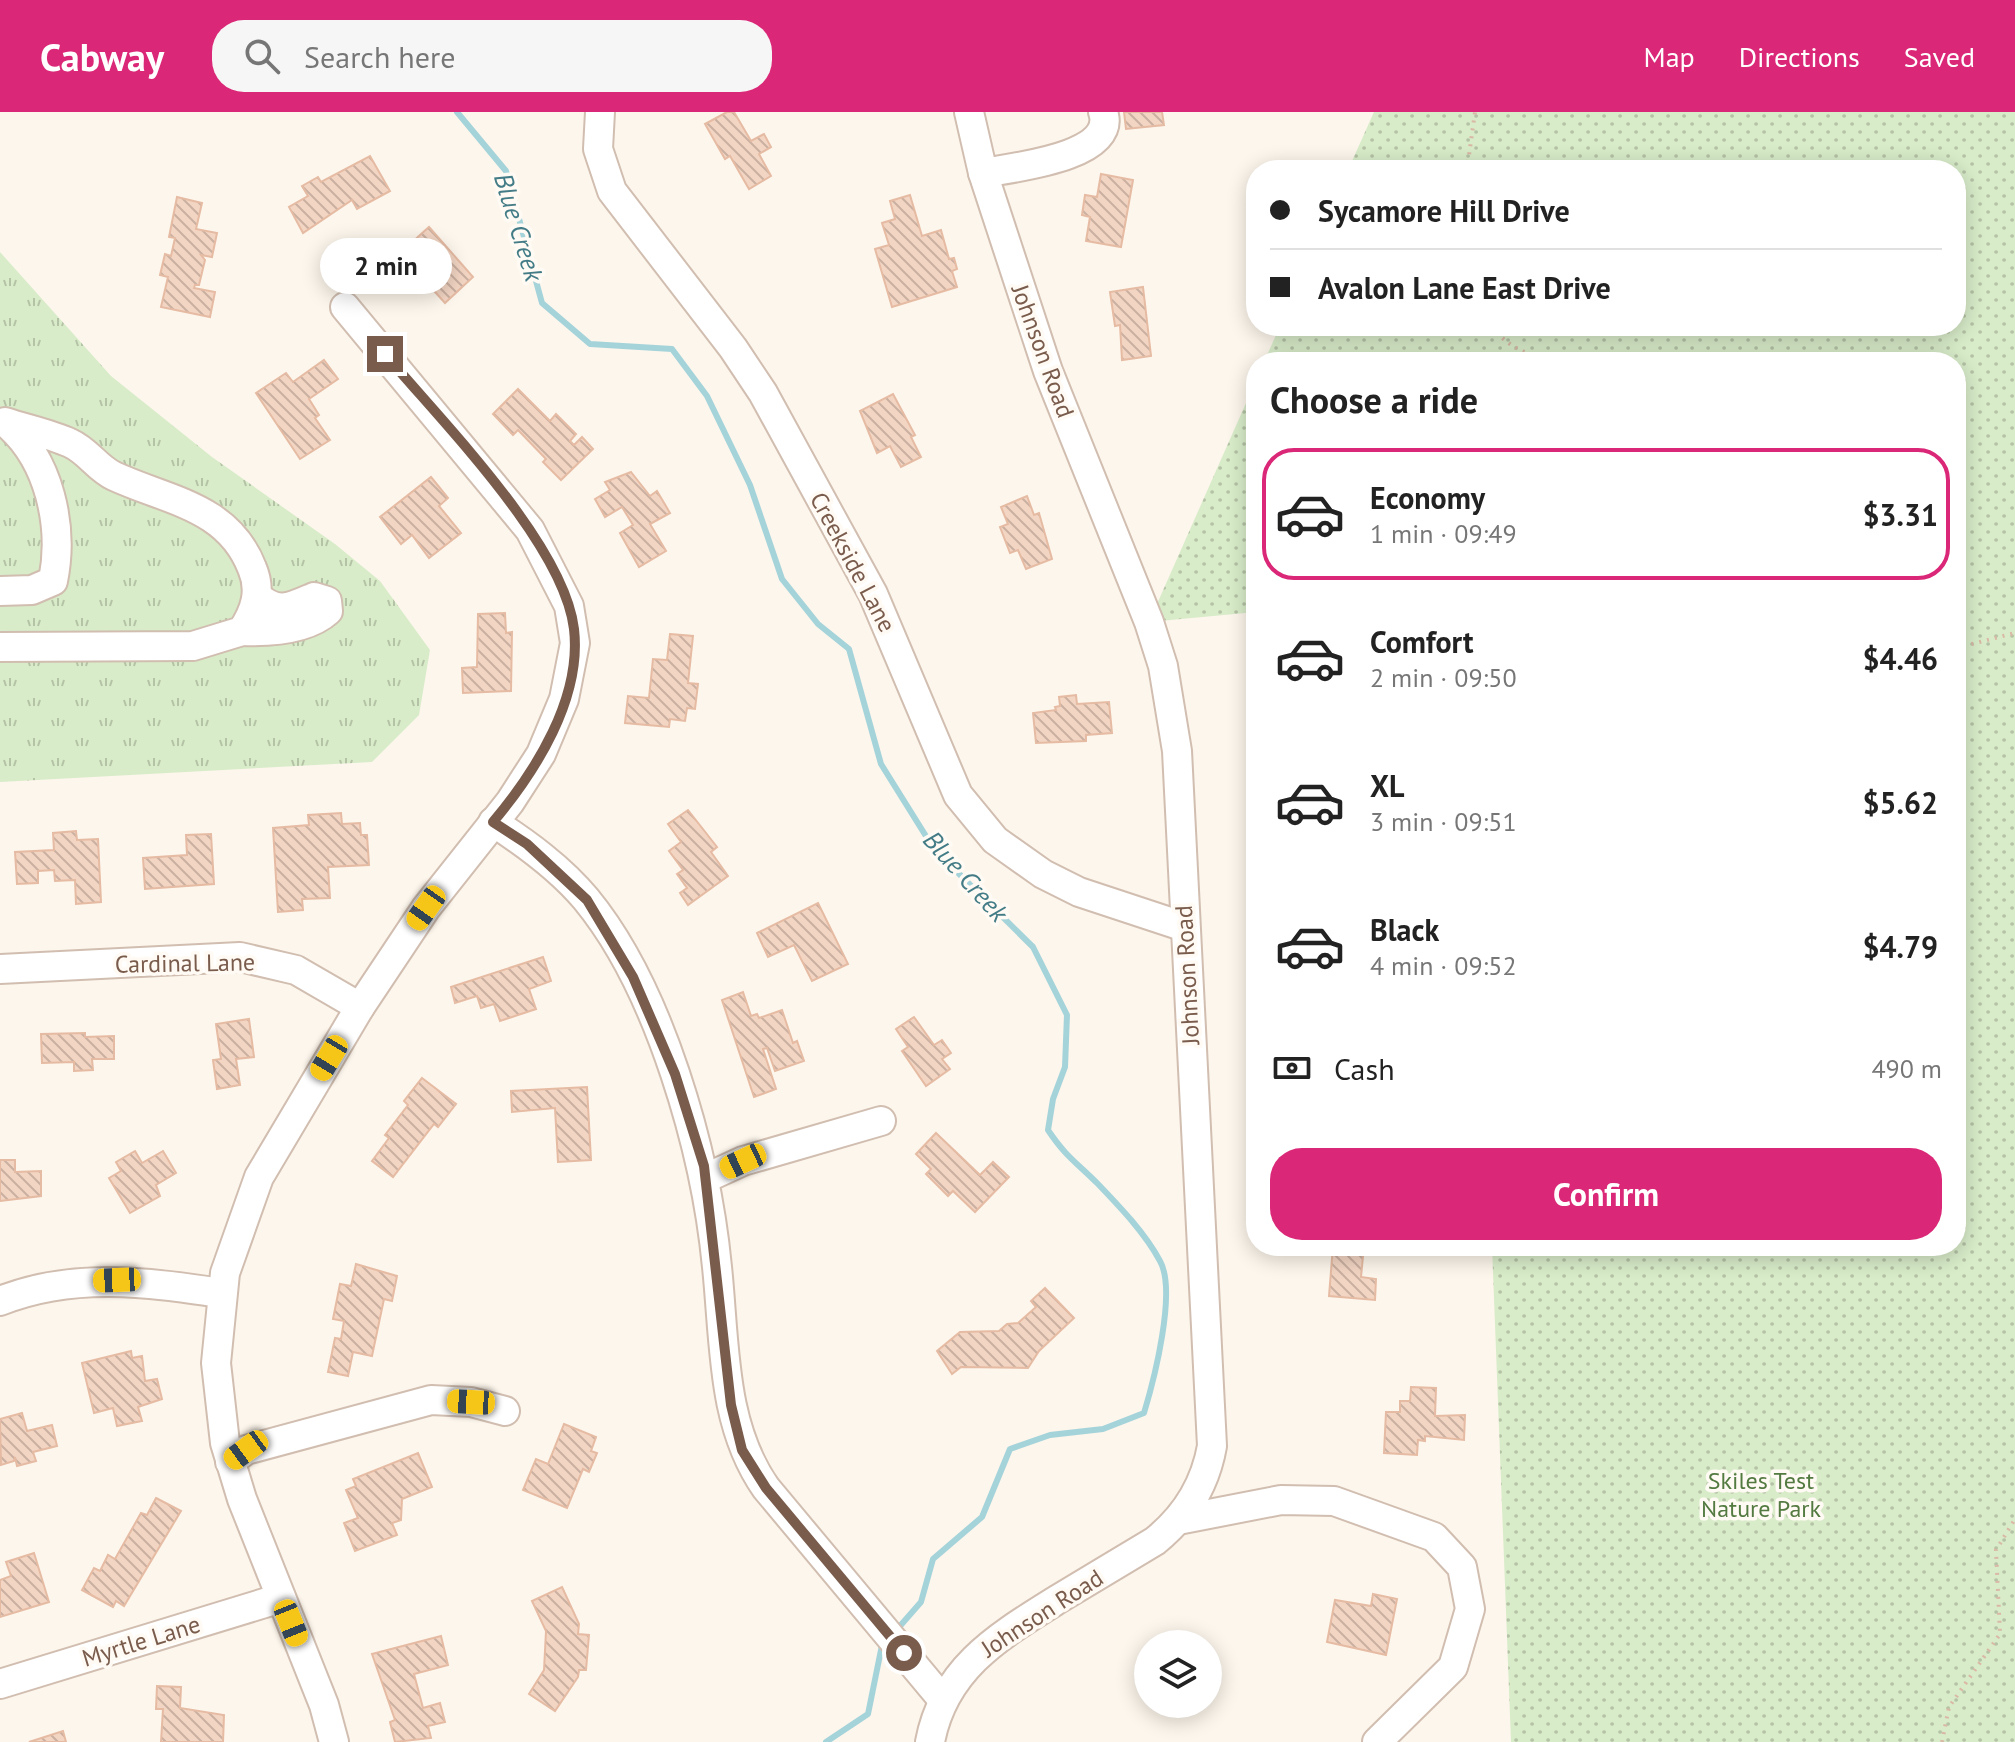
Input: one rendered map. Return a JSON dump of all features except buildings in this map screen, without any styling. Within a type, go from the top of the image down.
[{"type":"street","name":"Creekside Lane","points":[[600,112],[598,149],[612,191],[733,348],[763,393],[873,594],[958,795],[995,840],[1043,874],[1079,892],[1185,927]]},
{"type":"street","name":"Johnson Road","points":[[930,1742],[943,1700],[964,1667],[991,1641],[1155,1541],[1178,1520],[1200,1486],[1212,1446],[1177,751],[1163,666],[1149,622],[1048,371],[983,173],[969,112]]},
{"type":"street","points":[[983,173],[1049,162],[1084,147],[1101,135],[1105,119],[1103,112]]},
{"type":"street","points":[[334,1742],[324,1705],[230,1462],[217,1383],[221,1293],[236,1235],[259,1177],[360,1007],[426,908],[527,778],[558,718],[574,656],[571,612],[550,564],[519,513],[345,307]]},
{"type":"street","points":[[0,591],[32,590],[53,581],[57,562],[50,489],[17,432],[3,421]]},
{"type":"street","points":[[3,421],[70,443],[86,453],[102,470],[203,509],[229,529],[244,548],[257,578],[257,596],[251,618],[242,631]]},
{"type":"street","points":[[0,647],[193,646],[242,631],[268,632],[294,626],[319,619],[328,611],[327,601],[314,597],[280,610],[268,606],[257,596]]},
{"type":"street","points":[[493,822],[566,877],[610,934],[668,1056],[706,1178],[731,1405],[742,1450],[766,1488],[943,1700]]},
{"type":"street","name":"Cardinal Lane","points":[[0,969],[240,957],[296,970],[360,1007]]},
{"type":"street","points":[[706,1178],[743,1161],[881,1121]]},
{"type":"street","points":[[0,1301],[69,1283],[117,1280],[221,1293]]},
{"type":"street","points":[[230,1462],[246,1450],[431,1400],[471,1402],[505,1411]]},
{"type":"street","points":[[1178,1520],[1281,1500],[1334,1501],[1434,1537],[1462,1567],[1470,1609],[1453,1667],[1377,1742]]},
{"type":"street","name":"Myrtle Lane","points":[[0,1684],[281,1598]]},
{"type":"path","points":[[1468,160],[1475,112]]},
{"type":"path","points":[[1498,336],[1526,352]]},
{"type":"path","points":[[1966,645],[2015,633]]},
{"type":"path","points":[[1942,1742],[1949,1707],[2000,1634],[1996,1550],[2015,1519]]},
{"type":"green space","name":"Skiles Test Nature Park","points":[[1374,112],[2015,112],[2015,1742],[1511,1742],[1492,1256],[1966,1256],[1966,352],[1268,352],[1276,336],[1966,336],[1966,160],[1352,160]]},
{"type":"green space","points":[[0,252],[111,376],[212,457],[335,544],[380,581],[430,650],[419,715],[372,762],[0,782]]},
{"type":"green space","points":[[1246,403],[1246,613],[1149,622]]},
{"type":"waterway","name":"Blue Creek","points":[[457,112],[506,171],[542,303],[590,344],[672,349],[707,396],[750,485],[782,579],[818,624],[849,649],[881,764],[934,849],[1033,947],[1067,1015],[1065,1067],[1053,1099],[1048,1130],[1140,1230],[1160,1261],[1165,1275],[1162,1336],[1144,1413],[1103,1429],[1050,1435],[1010,1449],[982,1517],[933,1559],[921,1602],[900,1626]]},
{"type":"waterway","name":"Blue Creek","points":[[826,1742],[868,1714],[882,1645]]},
{"type":"route","points":[[385,354],[519,513],[550,564],[569,606],[575,631],[574,656],[558,718],[527,778],[493,822],[527,844],[566,877],[587,900],[633,977],[675,1074],[704,1166],[714,1233],[731,1405],[742,1450],[766,1488],[904,1653]]}]
